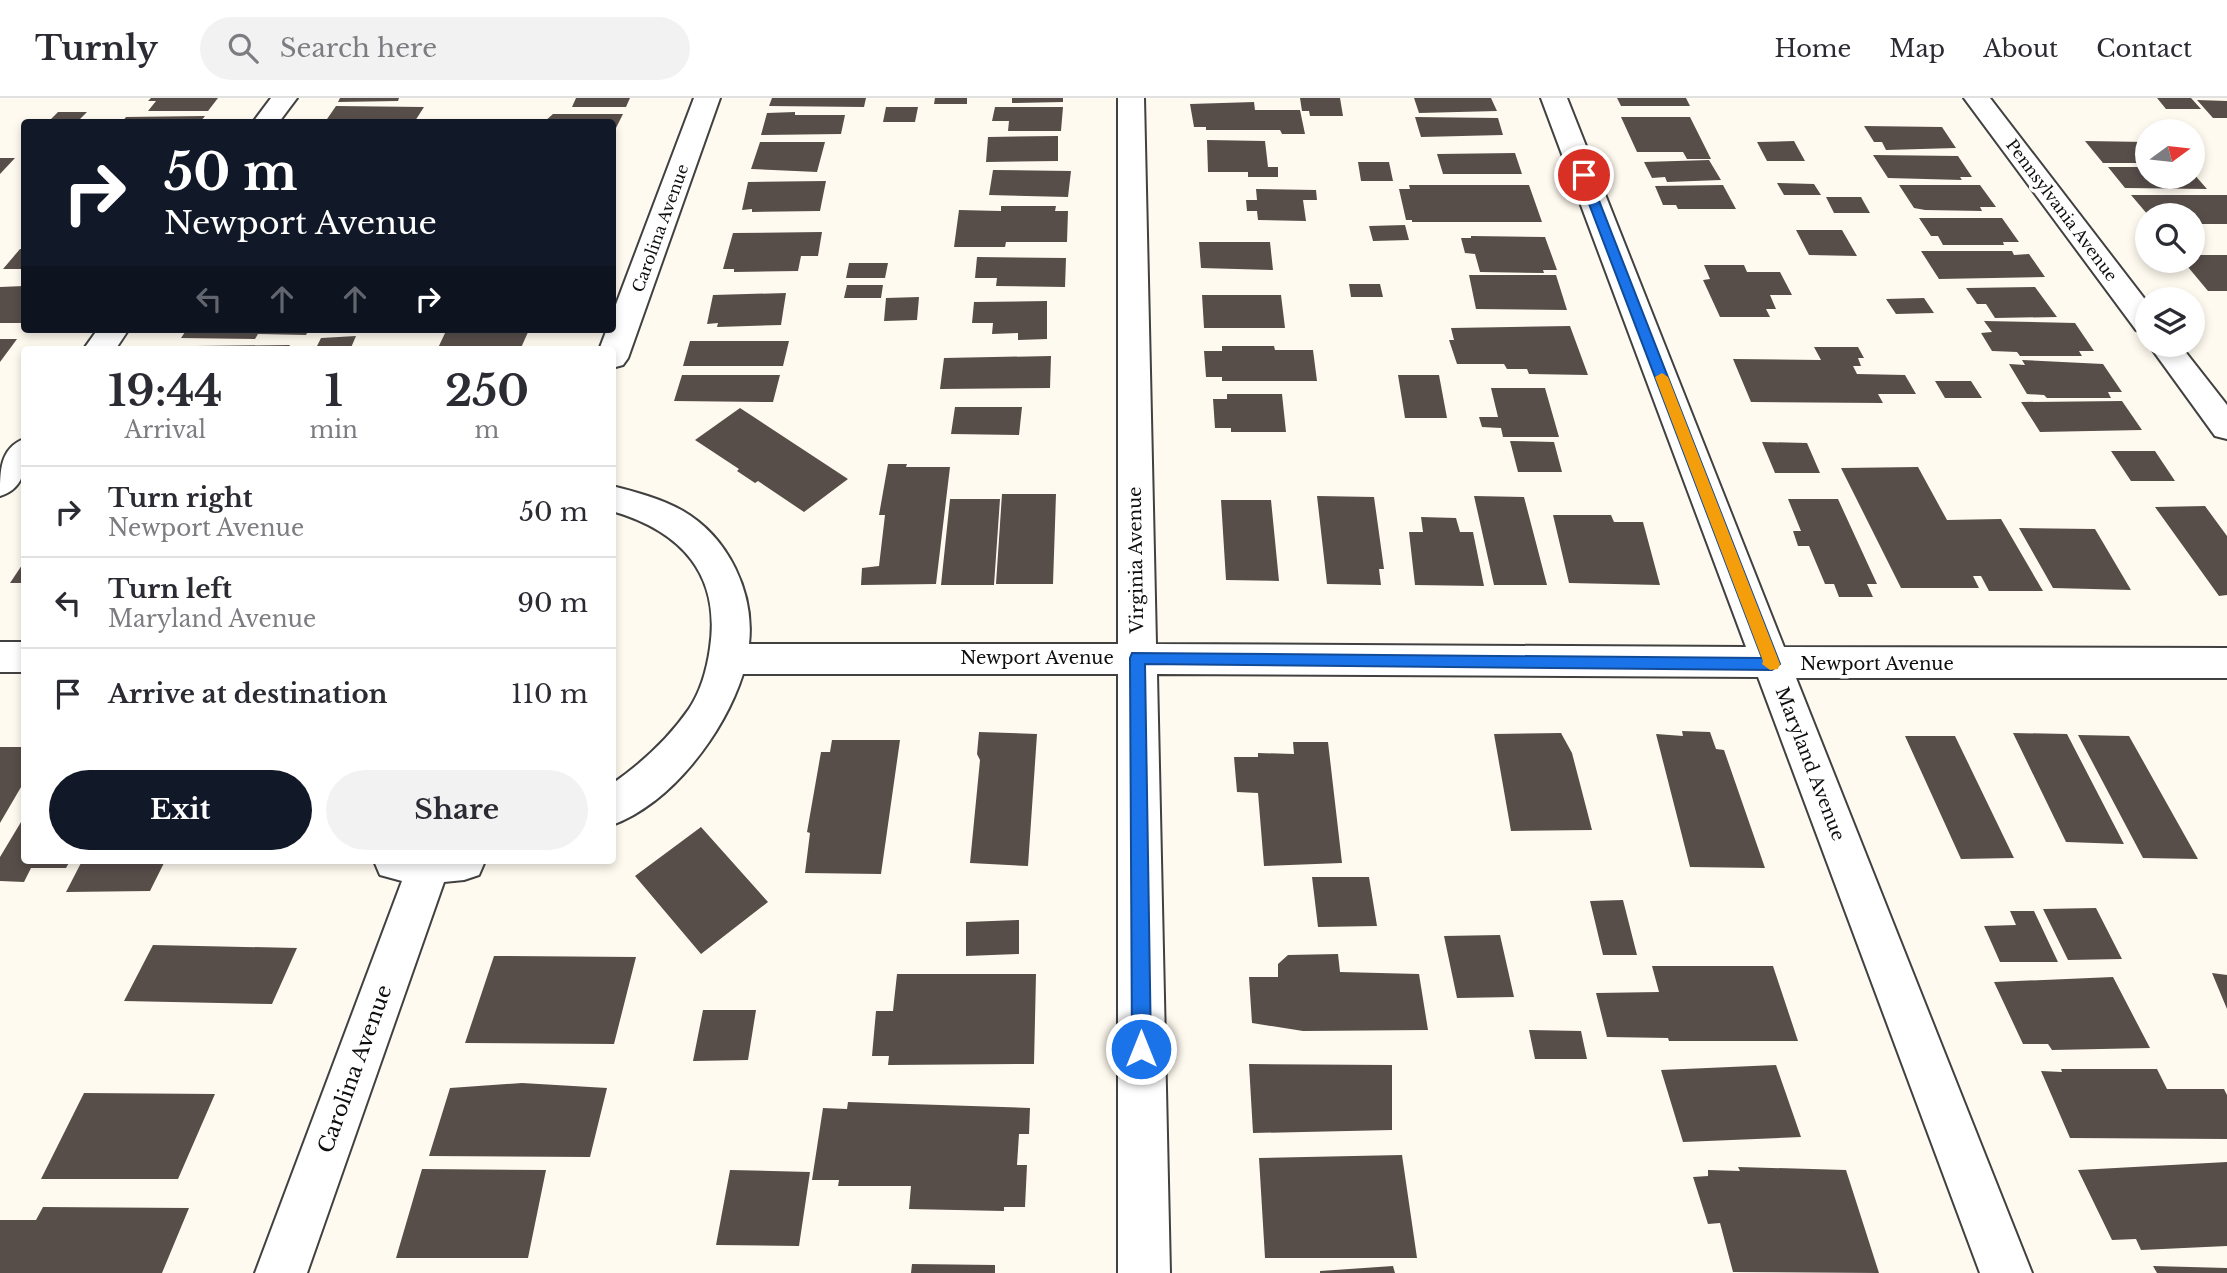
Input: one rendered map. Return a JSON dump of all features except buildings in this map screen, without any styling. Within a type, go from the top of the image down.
[{"type":"street","points":[[268,119],[284,98]]},
{"type":"street","name":"Carolina Avenue","points":[[616,347],[707,98]]},
{"type":"street","name":"Virginia Avenue","points":[[1131,98],[1144,1273]]},
{"type":"street","name":"Maryland Avenue","points":[[1554,98],[2006,1273]]},
{"type":"street","name":"Pennsylvania Avenue","points":[[1977,98],[2135,307]]},
{"type":"street","points":[[2173,357],[2227,428]]},
{"type":"street","points":[[0,484],[21,455]]},
{"type":"street","points":[[616,499],[647,508],[681,527],[708,552],[726,583],[733,620],[730,659],[714,701],[687,743],[649,782],[616,804]]},
{"type":"street","points":[[0,657],[21,657]]},
{"type":"street","name":"Newport Avenue","points":[[730,659],[1138,658],[1772,664],[2227,663]]},
{"type":"street","name":"Carolina Avenue","points":[[281,1273],[428,864]]},
{"type":"slow traffic","points":[[1662,377],[1770,664]]},
{"type":"route","points":[[1141,1049],[1138,658],[1772,664],[1584,175]]}]
